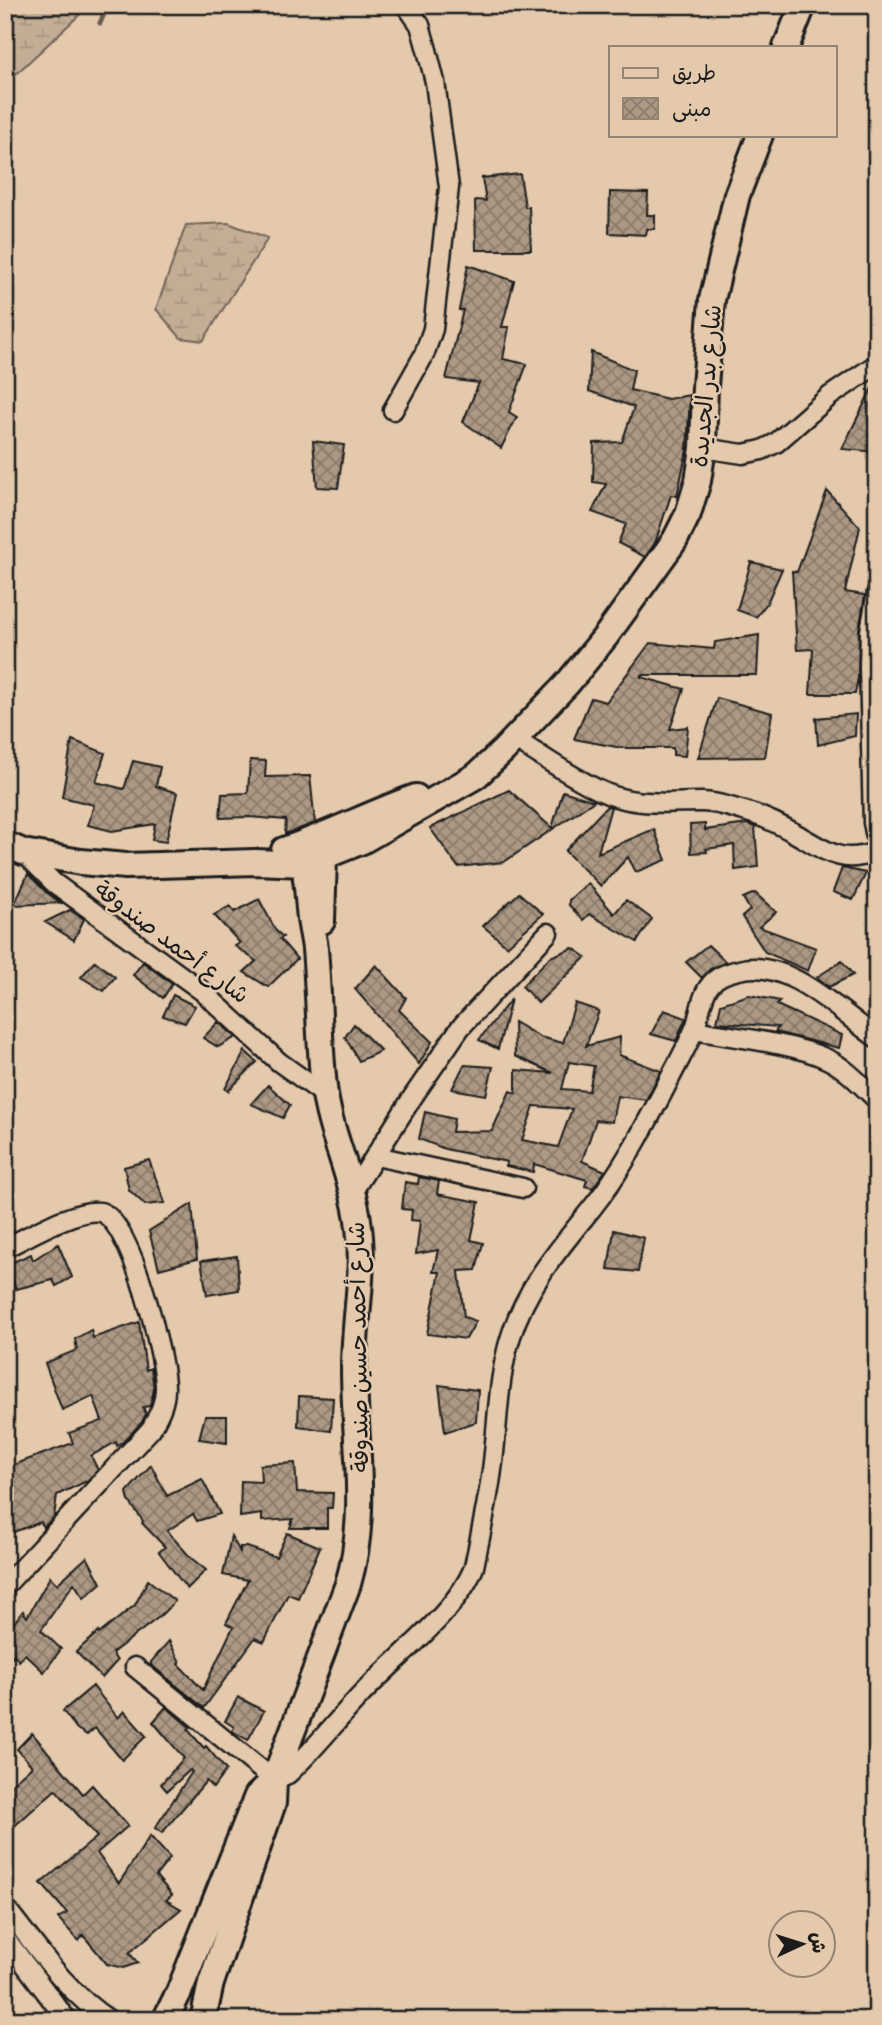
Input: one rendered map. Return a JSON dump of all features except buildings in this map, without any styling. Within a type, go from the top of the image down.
[{"type":"main road","points":[[786,46],[803,5]]},
{"type":"main road","name":"شارع بدر الجديدة","points":[[14,848],[80,862],[127,866],[255,862],[312,851],[385,808],[476,776],[567,684],[606,636],[675,540],[694,497],[703,449],[712,300],[737,195],[760,136]]},
{"type":"main road","name":"شارع أحمد حسين صندوقة","points":[[204,2020],[211,1983],[274,1803],[274,1780],[348,1584],[360,1522],[354,1368],[362,1245],[353,1191],[325,1095],[312,851]]},
{"type":"main road","name":"شارع أحمد حسين صندوقة","points":[[165,2020],[179,1992],[257,1797],[274,1780]]},
{"type":"street","points":[[393,410],[424,355],[433,328],[449,187],[428,50],[420,25],[406,5]]},
{"type":"street","points":[[703,449],[743,454],[762,450],[783,438],[830,396],[877,364]]},
{"type":"street","points":[[877,592],[870,631],[869,667],[873,823],[877,842]]},
{"type":"street","points":[[514,739],[601,791],[627,801],[719,804],[763,818],[835,855],[864,857],[877,851]]},
{"type":"street","name":"شارع أحمد صندوقة","points":[[14,848],[54,884],[202,991],[279,1062],[325,1095]]},
{"type":"street","points":[[353,1191],[460,1028],[548,933]]},
{"type":"street","points":[[135,1667],[274,1780],[291,1771],[362,1693],[454,1602],[470,1580],[493,1465],[510,1338],[524,1303],[533,1284],[615,1176],[664,1090],[694,1030],[709,985],[724,975],[756,967],[778,972],[806,986],[877,1038]]},
{"type":"street","points":[[694,1030],[797,1049],[825,1058],[855,1079],[877,1100]]},
{"type":"street","points":[[376,1156],[523,1188]]},
{"type":"street","points":[[5,1248],[76,1215],[92,1212],[107,1214],[117,1224],[145,1293],[165,1373],[165,1389],[162,1408],[151,1429],[5,1587]]},
{"type":"street","points":[[5,1907],[48,1961],[81,1996],[110,2020]]},
{"type":"street","points":[[5,1938],[66,2020]]},
{"type":"green space","points":[[5,5],[90,5],[16,74],[5,69]]},
{"type":"green space","points":[[228,223],[268,238],[203,341],[181,338],[156,309],[186,225]]},
{"type":"waterway","points":[[100,23],[108,5]]}]
